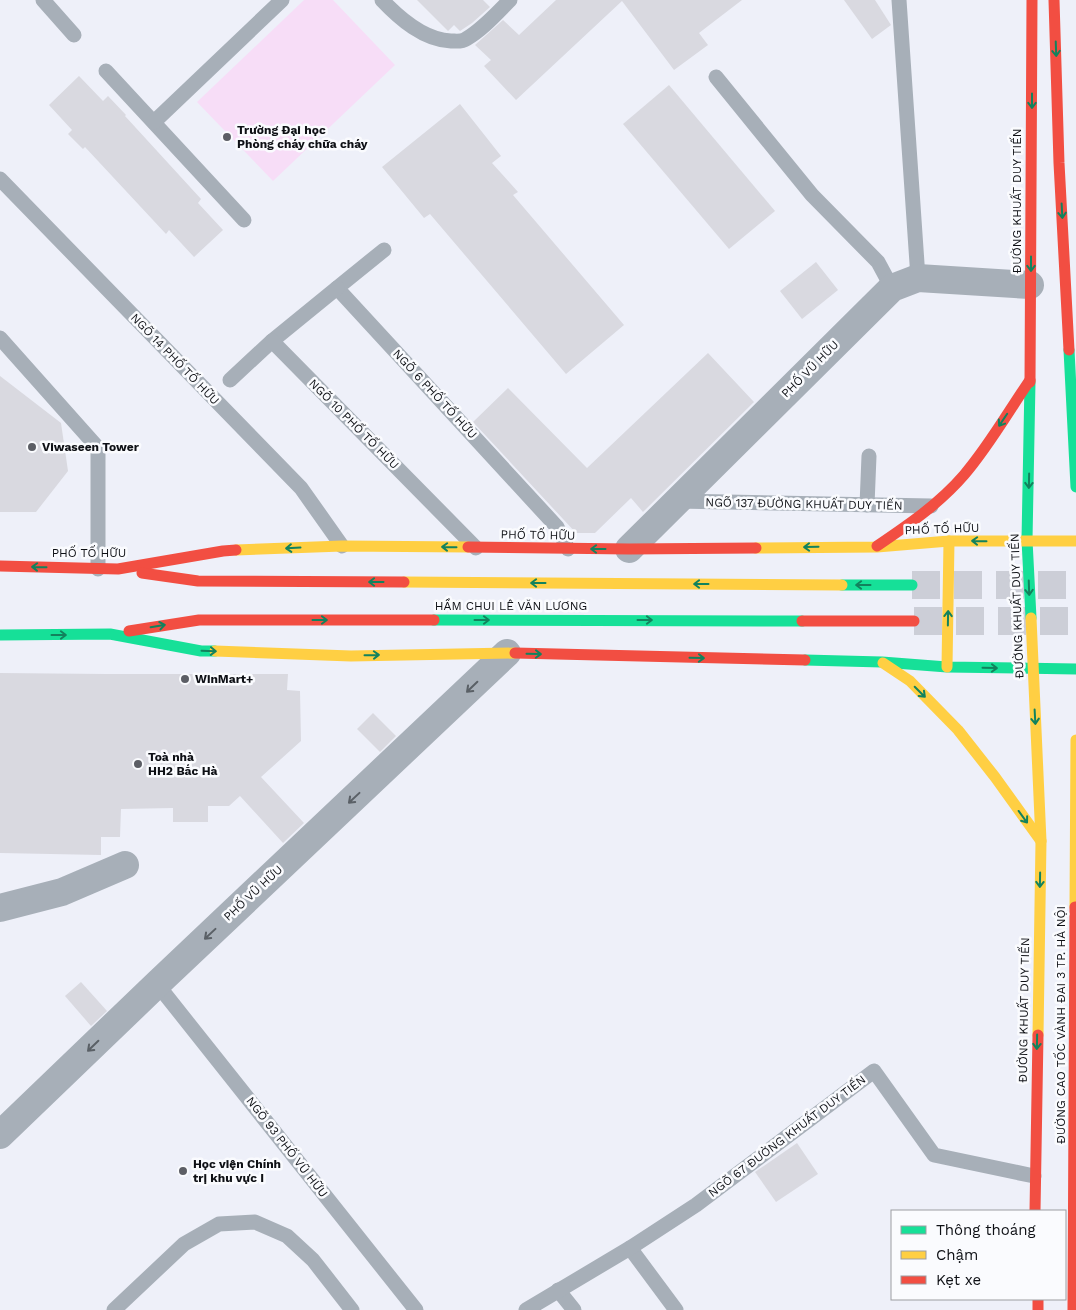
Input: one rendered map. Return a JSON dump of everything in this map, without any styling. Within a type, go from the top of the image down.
[{"type":"main road","name":"ĐƯỜNG KHUẤT DUY TIẾN","points":[[1032,0],[1030,380],[1027,540],[1041,841],[1034,1176],[1035,1210]]},
{"type":"main road","points":[[1054,0],[1059,163],[1076,487]]},
{"type":"main road","points":[[877,547],[918,517],[954,486],[974,463],[1030,380]]},
{"type":"main road","points":[[947,667],[950,541]]},
{"type":"main road","name":"PHỐ TỐ HỮU","points":[[0,566],[118,569],[223,552],[342,546],[629,550],[877,547],[950,541],[1076,541]]},
{"type":"main road","name":"HẦM CHUI LÊ VĂN LƯƠNG","points":[[118,569],[198,581],[912,586]]},
{"type":"main road","name":"HẦM CHUI LÊ VĂN LƯƠNG","points":[[110,634],[199,620],[914,621]]},
{"type":"main road","points":[[0,635],[110,634],[201,651],[351,656],[508,653],[882,662],[947,667],[1076,669]]},
{"type":"main road","points":[[882,662],[910,681],[958,730],[1041,841]]},
{"type":"main road","name":"ĐƯỜNG CAO TỐC VÀNH ĐAI 3 TP. HÀ NỘI","points":[[1073,1310],[1076,740]]},
{"type":"street","name":"PHỐ VŨ HỮU","points":[[629,550],[892,288],[918,278],[1030,285]]},
{"type":"street","name":"PHỐ VŨ HỮU","points":[[0,1135],[508,653]]},
{"type":"street","points":[[0,908],[62,892],[125,865]]},
{"type":"lane","points":[[43,0],[74,35]]},
{"type":"lane","points":[[154,122],[282,0]]},
{"type":"lane","points":[[382,0],[425,36],[441,40],[464,41],[486,24],[510,0]]},
{"type":"lane","points":[[899,0],[918,278]]},
{"type":"lane","points":[[106,70],[244,220]]},
{"type":"lane","points":[[716,77],[812,195],[878,262],[892,288]]},
{"type":"lane","name":"NGÕ 14 PHỐ TỐ HỮU","points":[[0,179],[301,488],[342,546]]},
{"type":"lane","points":[[230,380],[272,341],[384,250]]},
{"type":"lane","name":"NGÕ 6 PHỐ TỐ HỮU","points":[[337,288],[558,527],[568,549]]},
{"type":"lane","points":[[0,338],[98,448],[98,569]]},
{"type":"lane","name":"NGÕ 10 PHỐ TỐ HỮU","points":[[272,341],[476,548]]},
{"type":"lane","points":[[867,505],[869,456]]},
{"type":"lane","name":"NGÕ 137 ĐƯỜNG KHUẤT DUY TIẾN","points":[[677,501],[931,506]]},
{"type":"lane","name":"NGÕ 93 PHỐ VŨ HỮU","points":[[157,984],[416,1310]]},
{"type":"lane","name":"NGÕ 67 ĐƯỜNG KHUẤT DUY TIẾN","points":[[526,1310],[630,1248],[696,1205],[874,1071],[934,1154],[1034,1176]]},
{"type":"lane","points":[[114,1310],[184,1244],[219,1224],[255,1222],[287,1236],[313,1260],[352,1310]]},
{"type":"lane","points":[[630,1248],[676,1310]]},
{"type":"lane","points":[[558,1290],[574,1310]]},
{"type":"shaded area","points":[[304,0],[333,0],[395,65],[273,181],[197,102]]},
{"type":"building","points":[[417,0],[483,0],[490,7],[460,31],[454,25],[448,31]]},
{"type":"building","points":[[556,0],[742,0],[699,33],[708,45],[674,70],[622,1],[516,100],[484,66],[491,60],[475,45],[503,20],[519,35]]},
{"type":"building","points":[[844,0],[875,0],[891,25],[872,39]]},
{"type":"building","points":[[79,76],[103,101],[108,96],[126,115],[201,199],[198,203],[223,230],[194,257],[169,230],[166,234],[85,147],[83,149],[68,134],[72,130],[49,105]]},
{"type":"building","points":[[669,85],[775,211],[729,249],[623,124]]},
{"type":"building","points":[[460,104],[501,156],[492,163],[518,192],[513,195],[624,325],[566,374],[430,214],[424,218],[382,167]]},
{"type":"building","points":[[816,262],[838,290],[802,319],[780,291]]},
{"type":"building","points":[[708,353],[754,402],[643,512],[631,498],[595,533],[576,533],[473,422],[508,388],[587,468]]},
{"type":"building","name":"Viwaseen Tower","points":[[0,376],[61,423],[68,471],[36,512],[0,512]]},
{"type":"building","name":"Toà nhà HH2 Bắc Hà","points":[[0,673],[288,674],[287,690],[300,691],[301,741],[261,777],[304,823],[283,843],[240,796],[229,806],[208,806],[208,822],[173,822],[173,808],[121,809],[120,837],[101,837],[101,855],[0,853]]},
{"type":"building","points":[[373,713],[396,736],[380,752],[357,729]]},
{"type":"building","points":[[81,982],[107,1011],[91,1026],[65,996]]},
{"type":"building","points":[[797,1143],[818,1174],[776,1202],[755,1172]]},
{"type":"tunnel","points":[[912,585],[1076,585]]},
{"type":"tunnel","points":[[914,621],[1076,621]]},
{"type":"traffic: fast","points":[[1069,350],[1076,487]]},
{"type":"traffic: fast","points":[[1030,382],[1027,540],[1031,618]]},
{"type":"traffic: fast","points":[[842,585],[912,585]]},
{"type":"traffic: fast","points":[[434,620],[802,621]]},
{"type":"traffic: fast","points":[[0,635],[110,634],[201,651],[215,651]]},
{"type":"traffic: fast","points":[[805,660],[882,662],[947,667],[1076,669]]},
{"type":"traffic: slow","points":[[756,548],[877,547],[949,541],[1076,541]]},
{"type":"traffic: slow","points":[[947,667],[949,541]]},
{"type":"traffic: slow","points":[[236,550],[342,546],[468,547]]},
{"type":"traffic: slow","points":[[404,582],[842,585]]},
{"type":"traffic: slow","points":[[1031,618],[1041,841],[1038,1035]]},
{"type":"traffic: slow","points":[[215,651],[351,656],[515,653]]},
{"type":"traffic: slow","points":[[883,663],[910,681],[958,730],[1041,841]]},
{"type":"traffic: slow","points":[[1075,907],[1076,740]]},
{"type":"traffic: jam","points":[[1030,382],[1032,0]]},
{"type":"traffic: jam","points":[[1054,0],[1059,163],[1069,350]]},
{"type":"traffic: jam","points":[[877,546],[923,514],[954,486],[982,452],[1030,380]]},
{"type":"traffic: jam","points":[[468,547],[756,548]]},
{"type":"traffic: jam","points":[[0,566],[118,569],[236,550]]},
{"type":"traffic: jam","points":[[142,573],[198,581],[404,582]]},
{"type":"traffic: jam","points":[[129,631],[199,620],[434,620]]},
{"type":"traffic: jam","points":[[802,621],[914,621]]},
{"type":"traffic: jam","points":[[515,653],[805,660]]},
{"type":"traffic: jam","points":[[1073,1310],[1075,907]]},
{"type":"traffic: jam","points":[[1035,1210],[1038,1035]]},
{"type":"traffic: jam","points":[[1038,1300],[1038,1310]]},
{"type":"place","name":"Trường Đại học Phòng cháy chữa cháy","points":[[227,137]]},
{"type":"place","name":"Viwaseen Tower","points":[[32,447]]},
{"type":"place","name":"WinMart+","points":[[185,679]]},
{"type":"place","name":"Toà nhà HH2 Bắc Hà","points":[[138,764]]},
{"type":"place","name":"Học viện Chính trị khu vực I","points":[[183,1171]]}]
